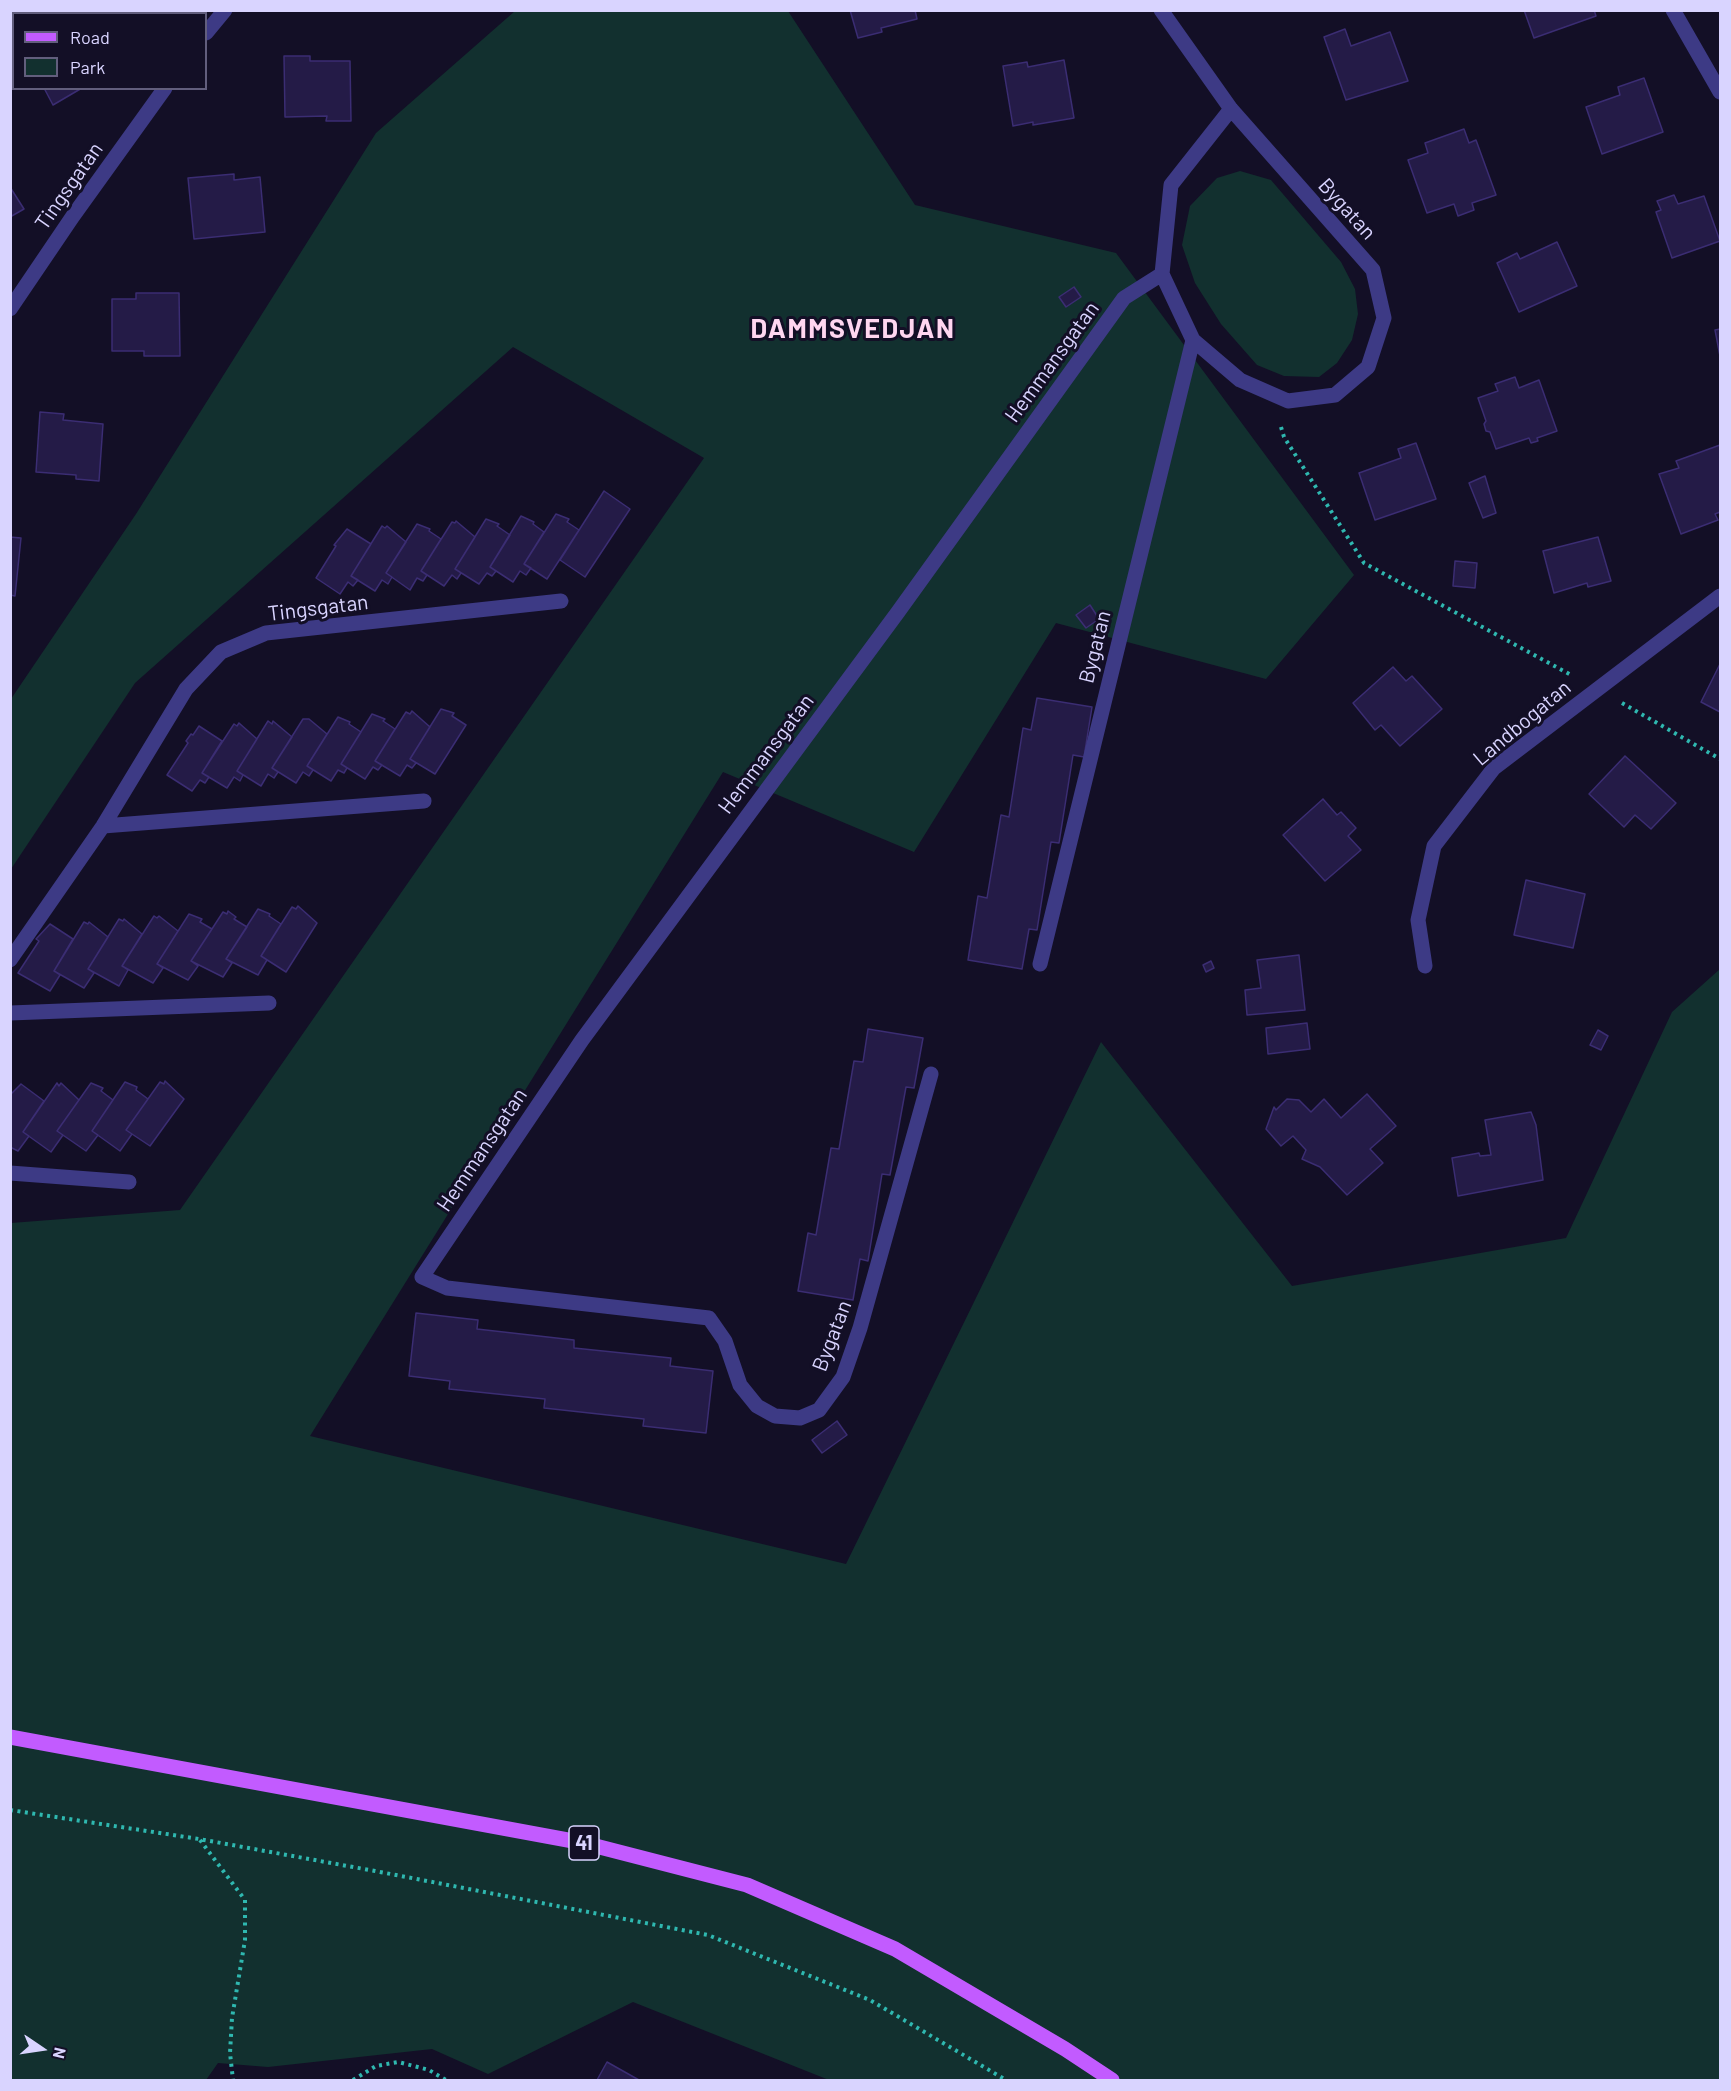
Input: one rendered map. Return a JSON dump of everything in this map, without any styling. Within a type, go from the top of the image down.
[{"type":"main road","name":"41","points":[[10,1737],[584,1843],[747,1885],[895,1949],[1065,2049],[1112,2080]]},
{"type":"street","points":[[207,32],[225,10]]},
{"type":"street","name":"Bygatan","points":[[1161,10],[1231,109],[1373,270],[1384,318],[1368,367],[1335,395],[1288,401],[1240,380],[1193,340],[1162,274]]},
{"type":"street","points":[[1674,10],[1720,92]]},
{"type":"street","name":"Tingsgatan","points":[[10,309],[73,216],[164,90]]},
{"type":"street","points":[[1162,274],[1171,185],[1231,109]]},
{"type":"street","name":"Hemmansgatan","points":[[422,1277],[582,1040],[898,612],[1124,298],[1162,274]]},
{"type":"street","name":"Bygatan","points":[[1040,964],[1193,340]]},
{"type":"street","name":"Landbogatan","points":[[1425,966],[1418,920],[1434,846],[1494,768],[1720,596]]},
{"type":"street","name":"Tingsgatan","points":[[10,960],[103,826],[186,689],[221,652],[266,633],[561,601]]},
{"type":"street","points":[[103,826],[424,801]]},
{"type":"street","points":[[10,1013],[269,1003]]},
{"type":"street","name":"Bygatan","points":[[422,1277],[447,1288],[709,1318],[726,1341],[740,1385],[757,1406],[775,1416],[800,1418],[819,1410],[843,1377],[860,1328],[931,1074]]},
{"type":"street","points":[[10,1173],[129,1182]]},
{"type":"path","points":[[1269,392],[1284,437],[1364,563],[1720,759]]},
{"type":"path","points":[[10,1810],[199,1839],[708,1935],[870,2000],[1006,2080]]},
{"type":"path","points":[[199,1839],[245,1900],[245,1940],[232,2018],[230,2053],[233,2080]]},
{"type":"path","points":[[353,2080],[376,2066],[398,2062],[429,2070],[446,2080]]},
{"type":"green space","points":[[515,11],[788,11],[915,205],[1116,253],[1354,575],[1266,679],[1056,623],[914,852],[723,772],[310,1436],[846,1564],[1101,1042],[1292,1286],[1566,1238],[1672,1012],[1720,969],[1720,2080],[829,2080],[633,2002],[488,2074],[432,2049],[268,2067],[218,2063],[206,2080],[11,2080],[11,1223],[180,1210],[704,458],[513,347],[135,683],[11,869],[11,699],[136,514],[376,133]]},
{"type":"green space","points":[[1240,171],[1271,180],[1341,262],[1355,289],[1358,314],[1352,340],[1337,363],[1319,377],[1284,376],[1257,365],[1221,324],[1195,283],[1182,245],[1190,206],[1217,178]]},
{"type":"building","points":[[850,10],[915,10],[917,19],[881,28],[882,32],[858,38]]},
{"type":"building","points":[[1524,10],[1594,10],[1596,16],[1534,38]]},
{"type":"building","points":[[1345,29],[1351,46],[1390,32],[1408,81],[1346,100],[1324,37]]},
{"type":"building","points":[[284,56],[310,56],[310,61],[350,61],[351,121],[326,121],[327,116],[285,117]]},
{"type":"building","points":[[1064,60],[1074,118],[1013,126],[1003,66],[1027,62],[1028,67]]},
{"type":"building","points":[[1644,78],[1663,132],[1602,154],[1586,107],[1620,95],[1618,87]]},
{"type":"building","points":[[45,90],[79,90],[53,105]]},
{"type":"building","points":[[1464,129],[1469,143],[1476,140],[1496,195],[1472,203],[1474,210],[1458,216],[1454,204],[1427,213],[1408,160],[1428,153],[1425,143]]},
{"type":"building","points":[[234,174],[234,180],[260,177],[265,232],[194,239],[188,178]]},
{"type":"building","points":[[10,187],[24,209],[10,217]]},
{"type":"building","points":[[1674,195],[1678,204],[1704,196],[1720,241],[1672,258],[1656,212],[1661,210],[1657,201]]},
{"type":"building","points":[[1557,242],[1577,286],[1519,312],[1497,263],[1517,253],[1520,259]]},
{"type":"building","points":[[1074,287],[1081,297],[1066,307],[1059,297]]},
{"type":"building","points":[[136,293],[179,293],[180,356],[144,356],[144,351],[112,351],[112,299],[136,299]]},
{"type":"building","points":[[1720,329],[1720,356],[1715,330]]},
{"type":"building","points":[[1515,377],[1519,388],[1539,380],[1557,431],[1537,438],[1538,441],[1531,443],[1529,438],[1496,449],[1490,432],[1486,431],[1484,424],[1486,421],[1478,398],[1498,391],[1495,384]]},
{"type":"building","points":[[40,412],[64,414],[63,420],[103,424],[99,481],[76,479],[76,475],[36,472]]},
{"type":"building","points":[[1416,443],[1436,499],[1375,520],[1359,473],[1401,458],[1398,449]]},
{"type":"building","points":[[1720,445],[1720,512],[1715,514],[1718,520],[1681,534],[1659,474],[1679,468],[1676,461]]},
{"type":"building","points":[[1485,476],[1496,513],[1483,518],[1469,483]]},
{"type":"building","points":[[604,491],[630,509],[585,577],[560,560]]},
{"type":"building","points":[[556,514],[569,519],[567,522],[579,530],[547,579],[524,564]]},
{"type":"building","points":[[521,516],[534,522],[533,524],[544,532],[524,564],[531,568],[526,575],[520,571],[513,582],[490,567]]},
{"type":"building","points":[[486,519],[499,524],[497,526],[510,535],[490,567],[496,571],[492,576],[487,573],[479,584],[455,569]]},
{"type":"building","points":[[456,521],[475,537],[455,569],[461,573],[457,579],[452,575],[444,586],[421,571],[452,522]]},
{"type":"building","points":[[417,524],[430,529],[429,531],[441,539],[421,571],[427,575],[423,581],[417,578],[410,590],[386,573]]},
{"type":"building","points":[[382,526],[385,528],[387,526],[406,542],[386,573],[392,577],[388,584],[382,580],[375,591],[351,576]]},
{"type":"building","points":[[347,529],[371,544],[351,576],[358,580],[353,586],[348,582],[340,594],[316,578],[336,546],[334,545]]},
{"type":"building","points":[[10,537],[21,538],[15,596],[10,595]]},
{"type":"building","points":[[1598,537],[1611,581],[1588,587],[1587,583],[1554,593],[1543,551]]},
{"type":"building","points":[[1455,561],[1477,563],[1475,588],[1453,586]]},
{"type":"building","points":[[1090,605],[1099,619],[1086,628],[1076,615]]},
{"type":"building","points":[[1720,664],[1720,712],[1701,702]]},
{"type":"building","points":[[1393,667],[1406,681],[1412,676],[1442,709],[1400,746],[1381,725],[1375,730],[1353,703]]},
{"type":"building","points":[[1037,698],[1092,707],[1084,757],[1073,755],[1059,843],[1051,842],[1037,930],[1029,929],[1022,969],[968,960],[978,896],[987,898],[1001,815],[1009,817],[1023,728],[1031,730]]},
{"type":"building","points":[[441,709],[454,713],[452,716],[466,725],[435,774],[410,759]]},
{"type":"building","points":[[412,711],[430,727],[410,759],[416,763],[412,768],[407,765],[400,776],[375,761],[406,712],[410,714]]},
{"type":"building","points":[[372,714],[385,719],[383,721],[395,729],[375,761],[382,765],[378,770],[373,767],[365,779],[341,764]]},
{"type":"building","points":[[338,717],[350,722],[349,724],[361,732],[341,764],[347,768],[344,773],[338,770],[331,781],[307,766]]},
{"type":"building","points":[[303,719],[309,719],[327,734],[307,766],[313,770],[309,776],[303,772],[296,783],[272,768]]},
{"type":"building","points":[[268,721],[272,724],[273,721],[292,737],[272,768],[278,772],[274,778],[268,774],[261,786],[237,771]]},
{"type":"building","points":[[239,723],[257,739],[237,771],[243,775],[240,781],[234,777],[227,788],[202,773],[234,724],[237,726]]},
{"type":"building","points":[[199,726],[222,741],[202,773],[209,777],[205,783],[200,780],[192,791],[167,775],[188,743],[186,741]]},
{"type":"building","points":[[1625,756],[1676,803],[1651,829],[1635,815],[1624,827],[1589,794]]},
{"type":"building","points":[[1323,799],[1337,815],[1341,812],[1356,828],[1348,836],[1361,850],[1325,881],[1283,835]]},
{"type":"building","points":[[1526,880],[1585,894],[1573,948],[1514,935]]},
{"type":"building","points":[[298,906],[317,923],[286,972],[261,956],[292,907],[296,909]]},
{"type":"building","points":[[258,909],[270,914],[269,916],[281,924],[261,956],[267,960],[258,975],[226,959]]},
{"type":"building","points":[[228,911],[236,917],[234,919],[247,927],[226,959],[232,963],[223,977],[191,961],[223,912],[227,914]]},
{"type":"building","points":[[189,914],[202,919],[200,922],[212,929],[191,961],[198,966],[188,980],[157,964]]},
{"type":"building","points":[[154,916],[157,918],[159,916],[178,931],[157,964],[163,968],[153,983],[122,966]]},
{"type":"building","points":[[119,919],[123,921],[124,919],[142,934],[122,966],[128,970],[119,986],[88,969]]},
{"type":"building","points":[[84,922],[88,924],[89,922],[108,937],[88,969],[94,973],[84,988],[54,971]]},
{"type":"building","points":[[50,924],[73,939],[54,971],[60,975],[50,991],[18,973],[39,941],[36,939]]},
{"type":"building","points":[[1299,955],[1305,1010],[1247,1015],[1245,990],[1261,988],[1257,960]]},
{"type":"building","points":[[1211,961],[1214,968],[1206,972],[1203,965]]},
{"type":"building","points":[[1307,1023],[1310,1049],[1268,1054],[1266,1028]]},
{"type":"building","points":[[868,1029],[923,1038],[914,1088],[906,1087],[890,1175],[882,1174],[868,1261],[860,1259],[853,1300],[798,1291],[808,1233],[816,1235],[831,1148],[839,1149],[854,1061],[863,1062]]},
{"type":"building","points":[[1598,1030],[1608,1036],[1601,1050],[1590,1045]]},
{"type":"building","points":[[165,1081],[184,1099],[150,1146],[126,1130],[160,1082],[164,1084]]},
{"type":"building","points":[[125,1082],[137,1087],[136,1090],[148,1099],[126,1130],[132,1134],[120,1151],[92,1131]]},
{"type":"building","points":[[57,1083],[59,1086],[61,1083],[79,1100],[57,1131],[63,1135],[51,1152],[23,1132]]},
{"type":"building","points":[[91,1083],[103,1088],[101,1091],[113,1100],[92,1131],[98,1135],[86,1151],[57,1131]]},
{"type":"building","points":[[21,1084],[44,1101],[23,1132],[29,1136],[18,1151],[10,1147],[10,1095]]},
{"type":"building","points":[[1367,1094],[1396,1126],[1370,1149],[1383,1163],[1347,1195],[1320,1167],[1302,1159],[1306,1150],[1293,1136],[1281,1146],[1266,1129],[1274,1107],[1276,1110],[1287,1099],[1299,1100],[1311,1112],[1324,1099],[1341,1118]]},
{"type":"building","points":[[1531,1112],[1536,1125],[1543,1180],[1458,1196],[1452,1158],[1479,1153],[1480,1156],[1491,1155],[1485,1120]]},
{"type":"building","points":[[416,1313],[478,1320],[477,1329],[574,1340],[574,1348],[671,1358],[670,1366],[713,1371],[706,1433],[643,1426],[644,1419],[544,1408],[545,1399],[449,1389],[450,1381],[409,1376]]},
{"type":"building","points":[[837,1421],[847,1435],[822,1453],[812,1440]]},
{"type":"building","points":[[607,2062],[639,2080],[597,2080]]},
{"type":"district","name":"DAMMSVEDJAN","points":[[853,329]]}]
